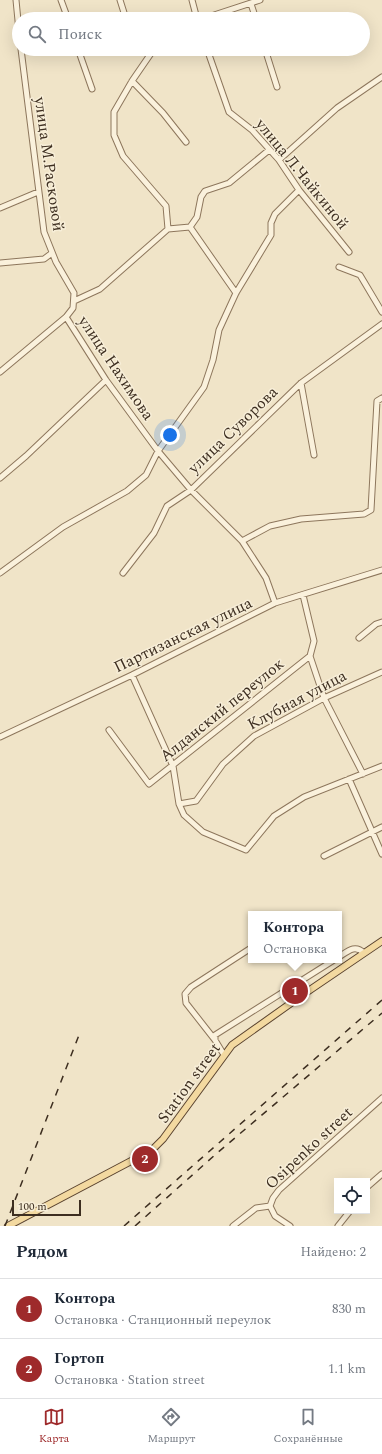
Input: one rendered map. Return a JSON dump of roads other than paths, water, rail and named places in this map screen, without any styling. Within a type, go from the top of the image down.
[{"type":"main road","name":"Station street","points":[[8,1226],[152,1150],[164,1139],[232,1046],[382,940]]},
{"type":"street","points":[[16,0],[17,12]]},
{"type":"street","points":[[61,0],[65,12]]},
{"type":"street","points":[[120,0],[124,12]]},
{"type":"street","points":[[192,0],[195,12]]},
{"type":"street","points":[[225,12],[260,0]]},
{"type":"street","points":[[251,4],[254,12]]},
{"type":"street","name":"улица М.Расковой","points":[[22,56],[44,232],[52,253],[74,293],[74,301]]},
{"type":"street","points":[[80,56],[92,89]]},
{"type":"street","points":[[149,56],[132,81],[114,112],[114,134],[123,156],[166,206],[168,229]]},
{"type":"street","name":"улица Л.Чайкиной","points":[[209,56],[229,112],[252,130],[279,160],[299,190],[349,252]]},
{"type":"street","points":[[267,56],[277,87]]},
{"type":"street","points":[[279,160],[338,108],[382,78]]},
{"type":"street","points":[[132,81],[163,113],[186,142]]},
{"type":"street","points":[[0,372],[66,317],[73,308],[74,301],[100,289],[168,229],[190,227],[197,217],[201,197],[205,192],[229,183],[269,150]]},
{"type":"street","points":[[0,573],[63,527],[127,491],[146,475],[158,451],[204,388],[213,360],[219,330],[236,293],[271,235],[271,223],[274,214],[299,190]]},
{"type":"street","points":[[0,208],[38,192]]},
{"type":"street","points":[[190,227],[236,293]]},
{"type":"street","points":[[0,263],[44,259],[52,253]]},
{"type":"street","points":[[339,267],[360,275],[382,312]]},
{"type":"street","name":"улица Нахимова","points":[[66,317],[106,380],[158,451],[191,490],[242,541],[266,578],[275,604]]},
{"type":"street","name":"улица Суворова","points":[[123,573],[154,533],[167,506],[191,490],[301,383],[382,324]]},
{"type":"street","points":[[0,478],[26,456],[106,380]]},
{"type":"street","points":[[301,383],[314,455]]},
{"type":"street","points":[[242,541],[270,526],[301,519],[364,514],[371,510],[377,401],[382,398]]},
{"type":"street","name":"Партизанская улица","points":[[0,737],[132,675],[275,604],[382,570]]},
{"type":"street","points":[[304,595],[314,641],[310,656],[324,698],[363,774]]},
{"type":"street","points":[[359,638],[376,624],[382,622]]},
{"type":"street","name":"Алданский переулок","points":[[109,730],[149,784],[310,656]]},
{"type":"street","name":"Клубная улица","points":[[179,804],[196,801],[223,764],[254,736],[324,698],[382,672]]},
{"type":"street","points":[[132,675],[173,766],[179,804],[184,815],[203,832],[246,850],[274,816],[304,797],[382,766]]},
{"type":"street","points":[[349,779],[382,854]]},
{"type":"street","points":[[324,856],[382,827]]},
{"type":"street","points":[[342,955],[353,948],[359,948],[364,953]]},
{"type":"street","points":[[224,1055],[215,1040],[186,1003],[185,994],[191,987],[248,950]]},
{"type":"street","points":[[215,1040],[215,1035],[329,963]]},
{"type":"street","name":"Osipenko street","points":[[233,1226],[256,1208],[270,1206],[273,1198],[279,1190],[382,1098]]},
{"type":"street","points":[[370,1184],[382,1174]]},
{"type":"street","points":[[270,1206],[275,1216],[290,1226]]},
{"type":"street","points":[[338,1226],[348,1214]]},
{"type":"railway","points":[[124,1226],[382,1000]]},
{"type":"railway","points":[[135,1226],[216,1154],[382,1013]]},
{"type":"railway","points":[[5,1226],[79,1035]]},
{"type":"place","name":"Контора","points":[[295,991]]},
{"type":"place","name":"Гортоп","points":[[145,1159]]}]
